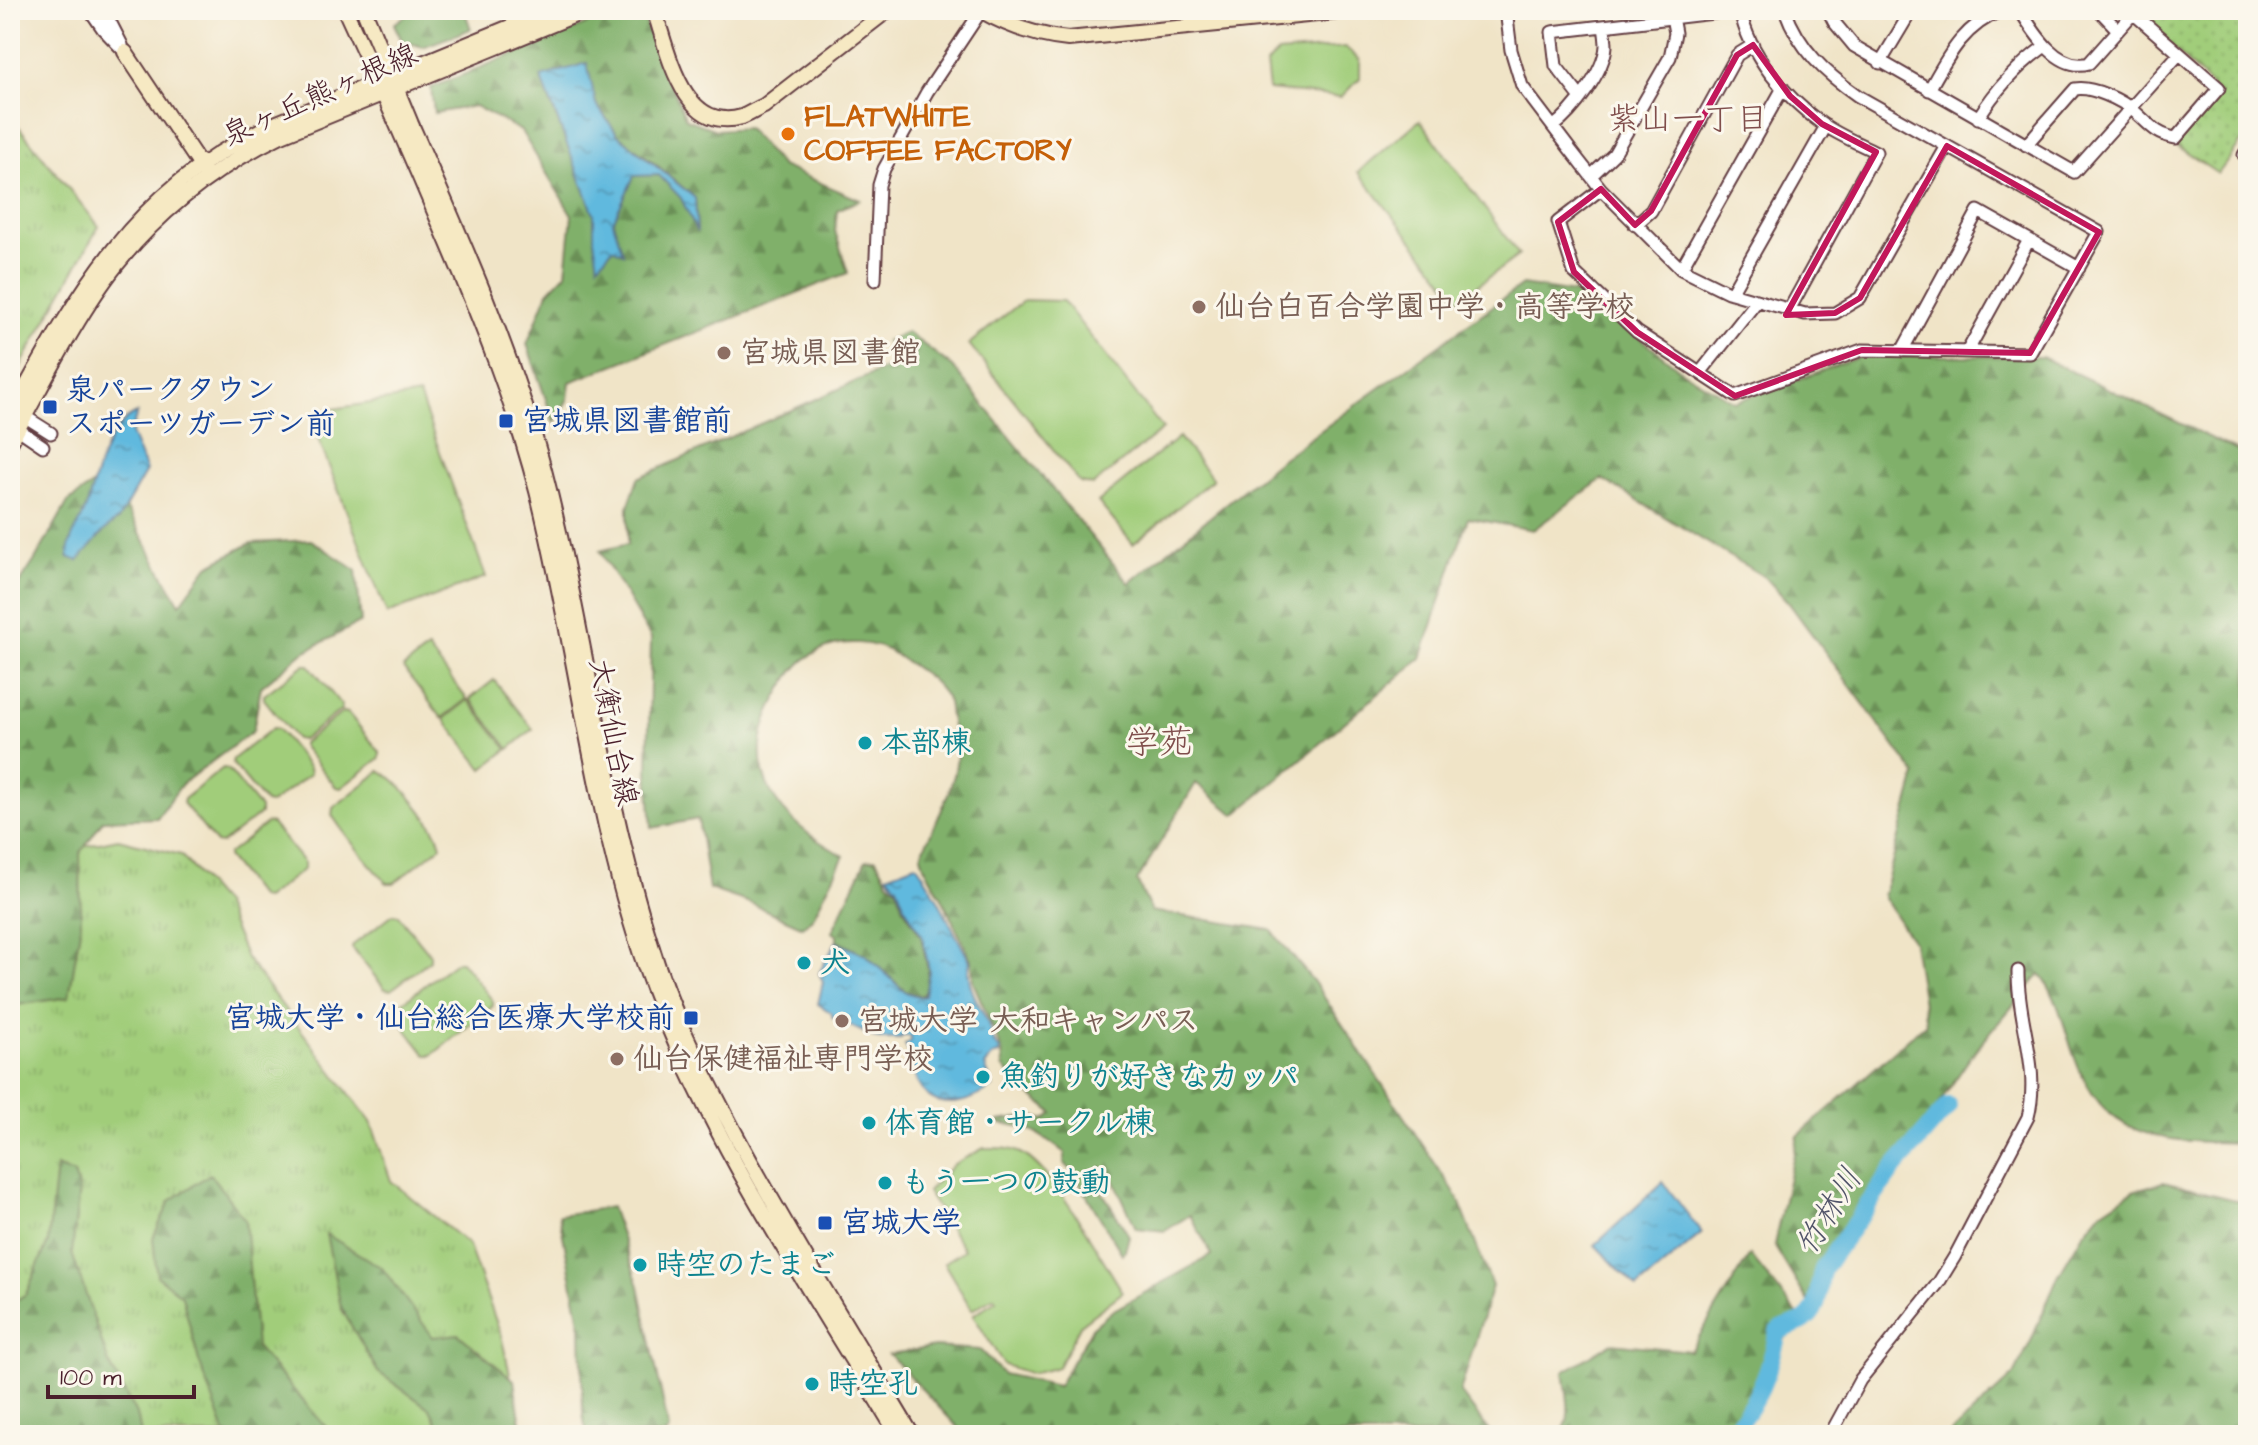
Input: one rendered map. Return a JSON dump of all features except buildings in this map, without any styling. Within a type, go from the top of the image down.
[{"type":"main road","name":"大衡仙台線","points":[[345,10],[387,85],[505,349],[543,465],[605,823],[620,887],[653,988],[714,1123],[773,1228],[898,1435]]},
{"type":"main road","name":"大衡仙台線","points":[[364,10],[387,85]]},
{"type":"main road","name":"泉ヶ丘熊ヶ根線","points":[[15,423],[117,264],[204,172],[551,10]]},
{"type":"main road","name":"泉ヶ丘熊ヶ根線","points":[[387,85],[587,10]]},
{"type":"main road","points":[[654,10],[679,82],[690,101],[703,112],[721,119],[742,117],[764,106],[888,10]]},
{"type":"main road","points":[[980,10],[1018,29],[1068,39],[1357,10]]},
{"type":"main road","points":[[125,52],[204,172]]},
{"type":"main road","name":"大衡仙台線","points":[[557,549],[619,831],[650,944],[664,982],[701,1068],[767,1192],[912,1435]]},
{"type":"street","points":[[90,10],[125,52]]},
{"type":"street","points":[[104,10],[125,52]]},
{"type":"street","points":[[875,280],[879,185],[884,169],[927,92],[980,10]]},
{"type":"street","points":[[1506,10],[1511,50],[1522,86],[1601,189],[1681,269],[1731,293],[1805,314],[1835,313],[1860,298],[1947,146]]},
{"type":"street","points":[[1581,98],[1556,66],[1552,32],[1739,10],[1759,59],[1783,88],[1826,126],[1876,152],[1789,310]]},
{"type":"street","points":[[1601,189],[1558,222],[1574,272],[1637,332],[1735,396],[1862,350],[2030,353],[2099,232],[1858,96],[1824,72],[1793,33],[1785,10]]},
{"type":"street","points":[[1828,10],[1854,46],[2074,172],[2179,54]]},
{"type":"street","points":[[1880,63],[1907,18],[1908,10]]},
{"type":"street","points":[[1929,90],[1954,45],[1986,17],[2002,10]]},
{"type":"street","points":[[2020,10],[2045,46],[2069,63],[2080,65],[2089,63],[2134,11],[2219,88],[2176,138],[2161,136],[2131,108],[2086,87],[2075,89],[2026,145]]},
{"type":"street","points":[[2099,10],[2118,30]]},
{"type":"street","points":[[1591,176],[1614,154],[1670,57],[1675,33],[1672,17]]},
{"type":"street","points":[[1553,127],[1568,116],[1581,98],[1606,48],[1604,26]]},
{"type":"street","points":[[1635,225],[1651,211],[1737,55],[1753,45]]},
{"type":"street","points":[[1978,118],[1996,89],[2045,46]]},
{"type":"street","points":[[1681,269],[1783,88]]},
{"type":"street","points":[[1731,293],[1826,126]]},
{"type":"street","points":[[2248,149],[2244,155],[2248,158]]},
{"type":"street","points":[[1902,351],[1978,211],[2079,268]]},
{"type":"street","points":[[1967,352],[2029,240]]},
{"type":"street","points":[[1700,373],[1757,301]]},
{"type":"street","points":[[15,423],[51,433]]},
{"type":"street","points":[[15,423],[43,446]]},
{"type":"street","points":[[1830,1435],[1860,1380],[1939,1282],[2028,1117],[2032,1100],[2031,1070],[2018,971]]},
{"type":"highlighted area","points":[[1753,45],[1790,96],[1822,124],[1876,152],[1786,315],[1835,313],[1860,298],[1947,146],[2099,232],[2030,353],[1862,350],[1735,396],[1637,332],[1574,272],[1558,222],[1601,189],[1635,225],[1651,211],[1737,55]]},
{"type":"green space","points":[[413,10],[469,10],[465,12],[471,29],[423,47],[402,41],[394,24]]},
{"type":"green space","points":[[621,10],[640,10],[686,119],[716,130],[747,128],[781,166],[860,200],[837,210],[835,231],[848,273],[570,382],[568,399],[554,423],[527,344],[548,292],[566,273],[572,215],[521,131],[475,106],[434,113],[431,88]],"holes":[[[586,63],[596,104],[618,135],[695,198],[697,230],[681,198],[659,175],[634,176],[613,222],[622,252],[613,248],[599,264],[594,240],[594,214],[541,78]]]},
{"type":"green space","points":[[1026,10],[1167,10],[1167,12],[1078,18]]},
{"type":"green space","points":[[2146,10],[2248,10],[2248,43],[2244,53],[2248,83],[2248,133],[2218,174],[2175,145],[2219,94],[2141,16]]},
{"type":"green space","points":[[1345,47],[1360,60],[1360,78],[1341,97],[1269,90],[1266,64],[1278,53]]},
{"type":"green space","points":[[10,116],[99,226],[10,385]]},
{"type":"green space","points":[[1420,120],[1519,255],[1459,299],[1358,172]]},
{"type":"green space","points":[[1522,285],[1587,295],[1683,372],[1735,402],[1865,355],[2042,357],[2248,456],[2248,1143],[2165,1138],[2141,1132],[2120,1121],[2102,1106],[2086,1083],[2056,1002],[2040,974],[1976,1049],[1879,1192],[1810,1305],[1774,1245],[1798,1136],[1926,1023],[1913,942],[1883,896],[1916,775],[1788,602],[1766,578],[1602,479],[1533,530],[1468,518],[1421,658],[1235,815],[1196,783],[1137,881],[1151,911],[1271,930],[1314,982],[1458,1198],[1492,1286],[1460,1392],[1492,1435],[965,1435],[889,1354],[935,1347],[980,1350],[1003,1374],[1058,1386],[1092,1328],[1112,1311],[1212,1255],[1190,1215],[1165,1231],[1136,1228],[1115,1182],[1102,1167],[1092,1175],[1129,1236],[1122,1254],[1074,1174],[1064,1163],[1065,1153],[1026,1129],[999,1124],[998,1121],[1031,1116],[1045,1120],[1053,1113],[1003,1067],[1002,1050],[973,982],[972,962],[921,855],[945,802],[957,760],[948,704],[938,687],[888,650],[869,644],[848,643],[829,646],[805,659],[776,699],[765,725],[761,750],[763,772],[771,792],[784,811],[801,827],[844,856],[813,917],[803,927],[709,889],[698,819],[652,828],[648,771],[651,638],[600,551],[628,544],[628,507],[638,478],[893,365],[886,341],[907,332],[953,367],[1129,583],[1280,460]]},
{"type":"green space","points":[[1024,300],[1063,301],[1163,429],[1093,485],[1080,483],[969,344]]},
{"type":"green space","points":[[419,395],[486,577],[387,614],[314,428],[321,411]]},
{"type":"green space","points":[[1179,437],[1213,479],[1133,544],[1098,502]]},
{"type":"green space","points":[[96,482],[112,485],[180,604],[208,566],[251,543],[311,540],[356,570],[361,622],[302,653],[261,687],[253,731],[182,784],[157,818],[103,820],[80,854],[81,923],[69,997],[10,1006],[10,598],[68,502]]},
{"type":"green space","points":[[428,649],[467,699],[442,718],[403,668]]},
{"type":"green space","points":[[304,665],[309,665],[341,705],[341,710],[302,740],[296,739],[264,695]]},
{"type":"green space","points":[[494,680],[533,729],[509,749],[470,699]]},
{"type":"green space","points":[[468,700],[508,749],[483,769],[444,719]]},
{"type":"green space","points":[[343,712],[348,713],[380,752],[380,758],[341,788],[336,787],[303,747],[303,743]]},
{"type":"green space","points":[[273,728],[278,729],[309,768],[310,774],[270,804],[265,803],[232,763]]},
{"type":"green space","points":[[223,768],[228,769],[260,808],[260,814],[221,844],[216,843],[183,803]]},
{"type":"green space","points":[[380,771],[397,783],[416,804],[433,827],[441,846],[394,883],[387,883],[332,815],[333,808]]},
{"type":"green space","points":[[267,823],[272,824],[304,863],[304,869],[265,899],[260,898],[227,857]]},
{"type":"green space","points":[[118,839],[181,855],[223,904],[246,958],[371,1122],[391,1181],[468,1244],[501,1335],[524,1435],[10,1435],[10,879],[57,852]]},
{"type":"green space","points":[[876,859],[888,881],[896,887],[904,908],[921,936],[928,970],[927,990],[921,996],[906,992],[866,955],[837,941],[837,935],[832,932],[866,860]]},
{"type":"green space","points":[[393,914],[398,915],[430,954],[430,960],[391,990],[385,989],[352,948]]},
{"type":"green space","points":[[461,961],[493,1001],[493,1006],[432,1055],[426,1055],[395,1015],[395,1008]]},
{"type":"green space","points":[[984,1148],[1012,1150],[1034,1162],[1062,1195],[1123,1292],[1081,1324],[1058,1367],[1032,1374],[1004,1365],[973,1315],[996,1300],[994,1297],[972,1310],[944,1263],[964,1250],[927,1192],[954,1164]]},
{"type":"green space","points":[[56,1167],[74,1174],[79,1190],[72,1253],[108,1361],[138,1418],[141,1435],[10,1435],[10,1304],[26,1294],[48,1242]]},
{"type":"green space","points":[[210,1174],[245,1220],[256,1347],[333,1435],[226,1435],[199,1361],[182,1296],[157,1276],[153,1238],[170,1201]]},
{"type":"green space","points":[[2163,1182],[2248,1203],[2248,1435],[1949,1435],[2014,1375],[2058,1276],[2082,1235],[2101,1212],[2133,1191]]},
{"type":"green space","points":[[611,1207],[639,1286],[669,1430],[664,1435],[587,1435],[583,1415],[581,1327],[559,1215]]},
{"type":"green space","points":[[326,1234],[382,1268],[433,1337],[458,1334],[514,1380],[521,1425],[530,1435],[443,1435],[430,1409],[378,1372],[341,1308]]},
{"type":"green space","points":[[1750,1255],[1798,1315],[1732,1435],[1559,1435],[1568,1414],[1564,1372],[1611,1343],[1690,1351]]},
{"type":"water","points":[[587,63],[596,104],[618,135],[695,198],[697,232],[681,198],[659,175],[634,176],[613,222],[623,253],[613,248],[598,265],[594,214],[541,77]]},
{"type":"water","points":[[137,413],[131,433],[146,471],[118,520],[78,561],[68,557],[70,543],[110,440],[126,420]]},
{"type":"water","points":[[916,864],[970,961],[969,978],[973,992],[1000,1049],[999,1054],[992,1056],[985,1066],[993,1087],[955,1103],[936,1100],[920,1087],[905,1045],[911,1041],[911,1036],[878,1039],[832,1017],[832,1013],[818,1004],[823,982],[819,973],[836,942],[866,955],[905,992],[921,997],[925,995],[929,970],[922,936],[897,886],[887,875]]},
{"type":"water","points":[[1663,1182],[1702,1233],[1637,1288],[1595,1245]]},
{"type":"waterway","name":"竹林川","points":[[1728,1435],[1747,1412],[1761,1387],[1778,1332],[1810,1315],[1824,1267],[1891,1172],[1948,1106]]},
{"type":"place","name":"FLATWHITE COFFEE FACTORY","points":[[788,134]]},
{"type":"place","name":"仙台白百合学園中学・高等学校","points":[[1199,307]]},
{"type":"place","name":"宮城県図書館","points":[[724,353]]},
{"type":"place","name":"泉パークタウン スポーツガーデン前","points":[[50,407]]},
{"type":"place","name":"宮城県図書館前","points":[[506,421]]},
{"type":"place","name":"本部棟","points":[[865,743]]},
{"type":"place","name":"犬","points":[[804,963]]},
{"type":"place","name":"宮城大学・仙台総合医療大学校前","points":[[691,1018]]},
{"type":"place","name":"宮城大学 大和キャンパス","points":[[842,1021]]},
{"type":"place","name":"仙台保健福祉専門学校","points":[[617,1059]]},
{"type":"place","name":"魚釣りが好きなカッパ","points":[[983,1077]]},
{"type":"place","name":"体育館・サークル棟","points":[[869,1123]]},
{"type":"place","name":"もう一つの鼓動","points":[[885,1183]]},
{"type":"place","name":"宮城大学","points":[[825,1223]]},
{"type":"place","name":"時空のたまご","points":[[640,1265]]},
{"type":"place","name":"時空孔","points":[[812,1384]]},
{"type":"district","name":"紫山一丁目","points":[[1688,119]]},
{"type":"district","name":"学苑","points":[[1159,743]]}]
